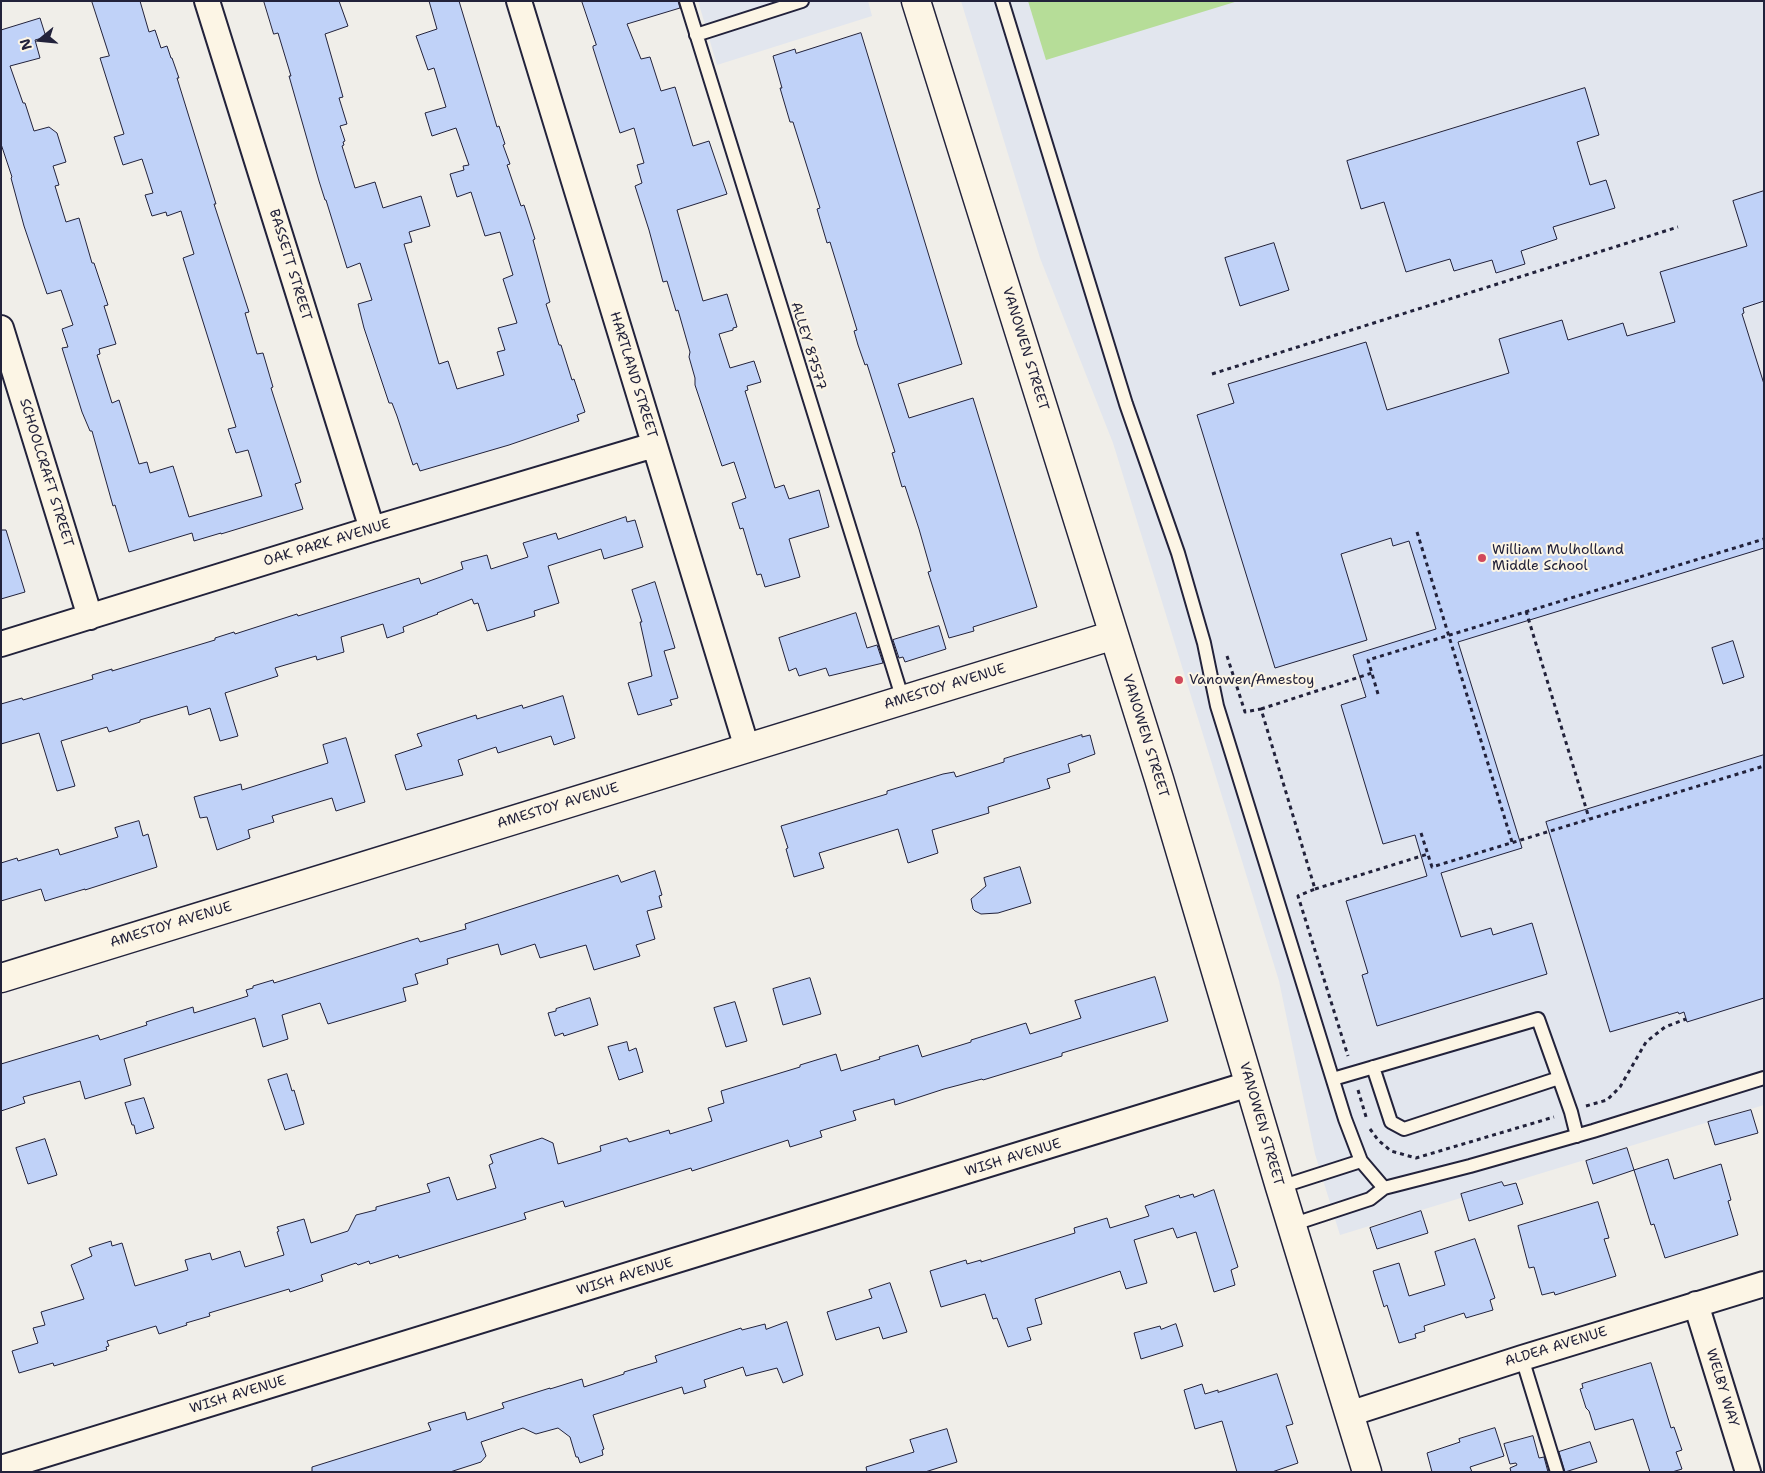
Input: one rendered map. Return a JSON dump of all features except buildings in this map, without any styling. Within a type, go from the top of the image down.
[{"type":"main road","name":"VANOWEN STREET","points":[[916,1],[1159,779],[1291,1225],[1367,1472]]},
{"type":"main road","name":"AMESTOY AVENUE","points":[[1,978],[1114,635]]},
{"type":"street","name":"BASSETT STREET","points":[[208,1],[372,529]]},
{"type":"street","name":"HARTLAND STREET","points":[[519,1],[747,748]]},
{"type":"street","name":"SCHOOLCRAFT STREET","points":[[1,328],[90,618]]},
{"type":"street","name":"OAK PARK AVENUE","points":[[1,644],[90,618],[372,529],[654,445]]},
{"type":"street","name":"WISH AVENUE","points":[[1,1468],[1249,1084]]},
{"type":"street","name":"ALDEA AVENUE","points":[[1349,1414],[1522,1358],[1764,1284]]},
{"type":"street","name":"WELBY WAY","points":[[1696,1304],[1748,1472]]},
{"type":"lane","name":"ALLEY 87577","points":[[686,1],[903,700]]},
{"type":"lane","points":[[696,36],[802,1]]},
{"type":"lane","points":[[1002,1],[1126,404],[1178,554],[1206,650],[1217,706],[1345,1119],[1361,1161],[1384,1188]]},
{"type":"lane","points":[[1333,1079],[1538,1019],[1571,1112],[1577,1136]]},
{"type":"lane","points":[[1373,1067],[1391,1122],[1404,1129],[1559,1078]]},
{"type":"lane","points":[[1291,1225],[1370,1200],[1384,1188],[1577,1136],[1764,1078]]},
{"type":"lane","points":[[1280,1187],[1361,1161]]},
{"type":"lane","points":[[1522,1358],[1556,1472]]},
{"type":"path","points":[[1212,374],[1678,228]]},
{"type":"path","points":[[1417,532],[1512,842]]},
{"type":"path","points":[[1378,694],[1368,660],[1764,539]]},
{"type":"path","points":[[1526,611],[1589,818]]},
{"type":"path","points":[[1227,655],[1245,712],[1261,709],[1372,673]]},
{"type":"path","points":[[1261,709],[1315,889]]},
{"type":"path","points":[[1421,832],[1432,867],[1764,766]]},
{"type":"path","points":[[1428,854],[1298,896],[1369,1128],[1378,1140],[1391,1151],[1416,1158],[1607,1100],[1620,1087],[1646,1042],[1665,1027],[1686,1019]]},
{"type":"shaded area","points":[[698,1],[868,1],[872,16],[717,65]]},
{"type":"shaded area","name":"William Mulholland Middle School","points":[[961,1],[1764,1],[1764,1105],[1340,1235],[1315,1154],[1279,981],[1113,443],[1040,258]]},
{"type":"green space","points":[[1028,1],[1238,1],[1046,60]]},
{"type":"place","name":"William Mulholland Middle School","points":[[1482,558]]},
{"type":"place","name":"Vanowen/Amestoy","points":[[1179,680]]}]
